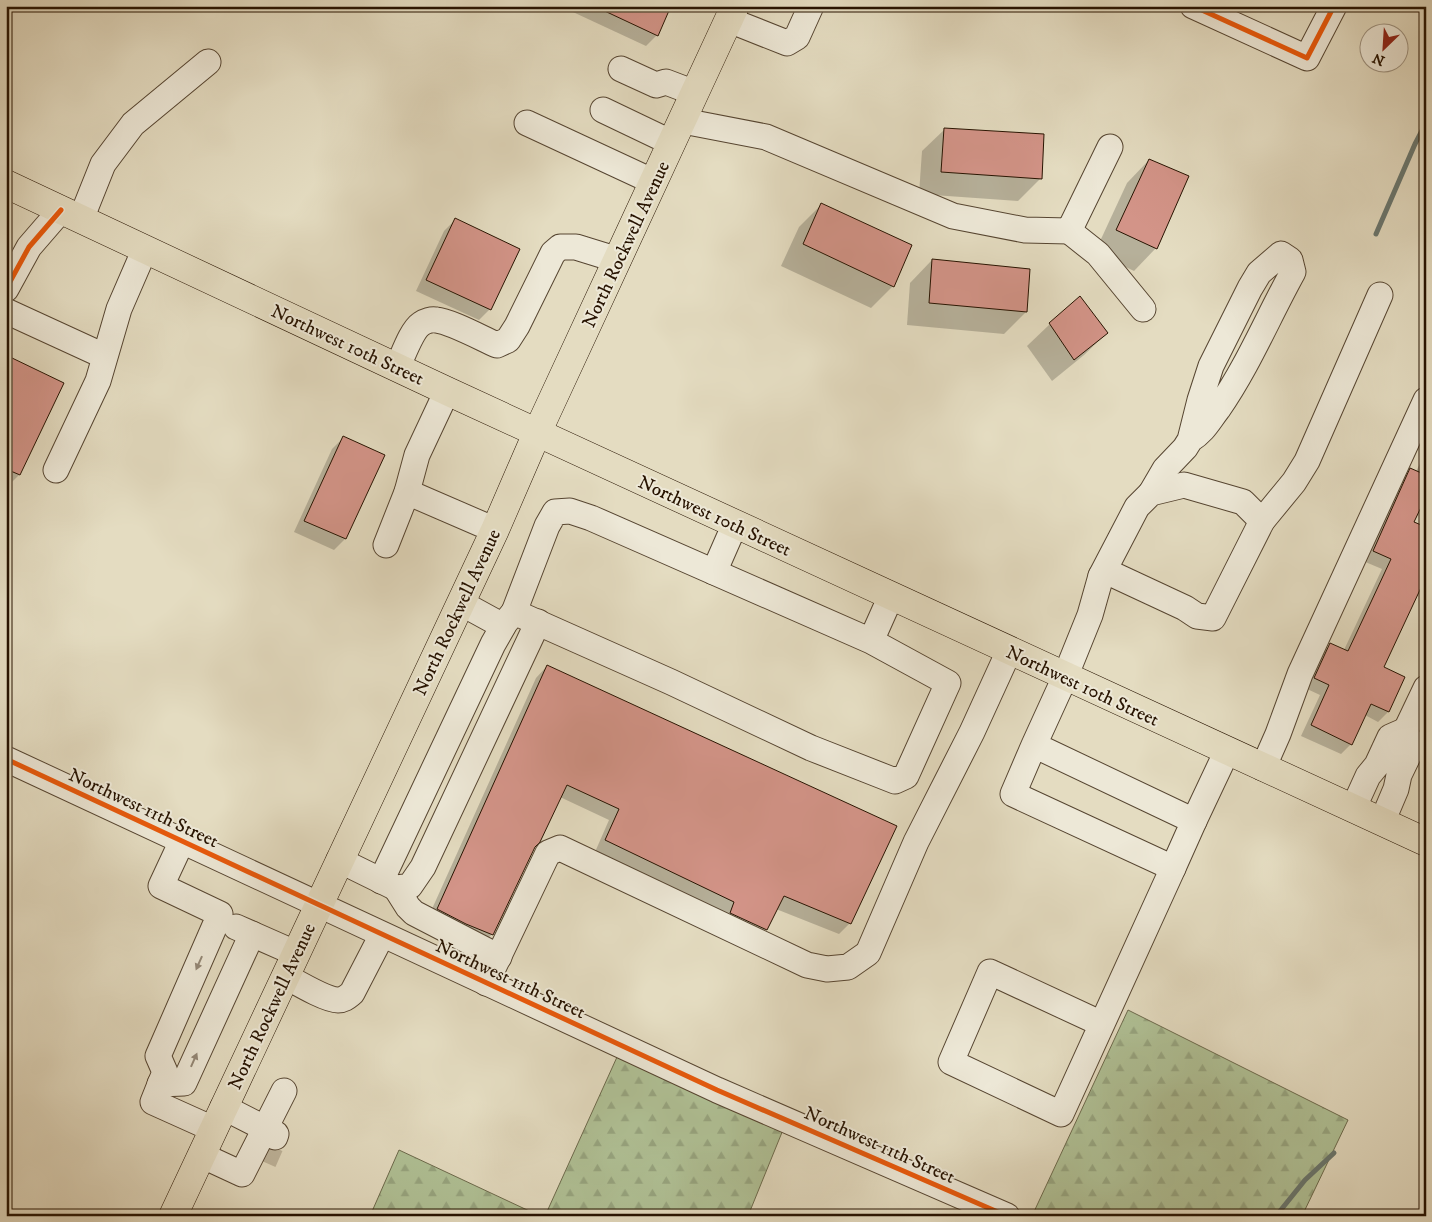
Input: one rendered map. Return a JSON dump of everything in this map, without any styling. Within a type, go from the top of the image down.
[{"type":"main road","name":"North Rockwell Avenue","points":[[173,1216],[495,530],[537,433],[732,13]]},
{"type":"main road","name":"Northwest 10th Street","points":[[6,184],[446,391],[1426,842]]},
{"type":"street","points":[[732,13],[787,43],[797,37],[811,6]]},
{"type":"street","points":[[1194,6],[1307,58],[1334,6]]},
{"type":"street","points":[[6,289],[14,258],[71,214],[103,164],[133,124],[208,62]]},
{"type":"street","points":[[621,69],[656,85],[666,82],[695,93]]},
{"type":"street","points":[[603,110],[677,132],[766,136],[953,216],[1025,230],[1069,231],[1098,254],[1143,310]]},
{"type":"street","points":[[527,123],[654,182]]},
{"type":"street","points":[[1069,231],[1110,147]]},
{"type":"street","points":[[397,368],[412,336],[420,324],[428,321],[437,320],[453,325],[498,345],[508,340],[517,326],[553,252],[560,247],[576,247],[618,260]]},
{"type":"street","points":[[56,470],[98,381],[119,309],[144,249]]},
{"type":"street","points":[[1173,868],[1013,794],[1090,615],[1101,576],[1137,507],[1150,493],[1166,468],[1190,440],[1211,366],[1259,273],[1281,254],[1290,260],[1293,272],[1247,362],[1226,397],[1200,433],[1190,440]]},
{"type":"street","points":[[1101,576],[1112,574],[1185,608],[1197,616],[1214,618],[1262,521],[1294,482],[1306,461],[1380,295]]},
{"type":"street","points":[[6,311],[104,356]]},
{"type":"street","points":[[386,545],[407,492],[417,455],[446,391]]},
{"type":"street","points":[[1263,768],[1278,734],[1300,674],[1426,400]]},
{"type":"street","points":[[1150,493],[1184,485],[1243,502],[1262,521]]},
{"type":"street","points":[[407,492],[495,530]]},
{"type":"street","points":[[388,884],[493,644],[508,619],[547,526],[555,512],[570,511],[584,515],[871,641],[948,683],[906,776],[895,781],[811,748],[538,622],[508,619],[460,603]]},
{"type":"street","points":[[714,572],[734,524]]},
{"type":"street","points":[[871,641],[891,596]]},
{"type":"street","points":[[339,860],[388,884],[410,886],[423,867],[538,622]]},
{"type":"street","points":[[486,983],[548,853],[560,848],[807,964],[827,969],[848,967],[868,953],[916,842],[972,732],[1009,651]]},
{"type":"street","points":[[1353,809],[1368,776],[1377,765],[1390,737],[1406,730],[1426,688]]},
{"type":"street","points":[[1382,822],[1412,748],[1406,730]]},
{"type":"street","points":[[1034,746],[1194,822]]},
{"type":"street","points":[[1102,1024],[990,972],[951,1062],[1061,1114],[1227,751]]},
{"type":"street","name":"Northwest 11th Street","points":[[6,759],[717,1090],[1006,1216]]},
{"type":"street","points":[[1377,765],[1400,775]]},
{"type":"street","points":[[182,841],[161,886],[220,914],[158,1056],[165,1072],[153,1102],[218,1118],[262,1150]]},
{"type":"street","points":[[388,884],[414,913],[499,956]]},
{"type":"street","points":[[218,919],[252,934],[326,997],[336,1000],[345,999],[352,993],[382,935]]},
{"type":"street","points":[[160,1084],[184,1083],[252,934]]},
{"type":"street","points":[[201,1155],[242,1174],[262,1150],[284,1091]]},
{"type":"green space","points":[[1128,1010],[1348,1120],[1302,1216],[1032,1216]]},
{"type":"green space","points":[[622,1046],[787,1120],[748,1216],[545,1216]]},
{"type":"green space","points":[[399,1150],[540,1216],[370,1216]]},
{"type":"building","points":[[594,6],[671,6],[658,36]]},
{"type":"building","points":[[944,128],[1044,134],[1042,179],[941,172]]},
{"type":"building","points":[[1149,159],[1189,176],[1157,249],[1116,230]]},
{"type":"building","points":[[821,203],[912,245],[894,287],[803,244]]},
{"type":"building","points":[[455,218],[520,249],[491,310],[426,280]]},
{"type":"building","points":[[932,259],[1030,269],[1027,312],[929,303]]},
{"type":"building","points":[[1080,296],[1108,333],[1074,360],[1049,323]]},
{"type":"building","points":[[10,357],[64,383],[20,475],[6,469],[6,366]]},
{"type":"building","points":[[343,436],[385,455],[346,539],[304,521]]},
{"type":"building","points":[[1410,468],[1426,475],[1426,497],[1414,522],[1426,527],[1426,577],[1384,667],[1405,677],[1389,712],[1371,704],[1352,745],[1311,725],[1329,685],[1314,678],[1330,643],[1348,651],[1391,559],[1373,551]]},
{"type":"building","points":[[547,665],[897,826],[851,924],[784,896],[767,930],[730,913],[734,902],[605,840],[619,809],[567,785],[493,935],[437,909]]},
{"type":"waterway","points":[[1376,234],[1426,123]]},
{"type":"waterway","points":[[1276,1216],[1305,1180],[1334,1153]]},
{"type":"tunnel","points":[[264,1162],[271,1146]]},
{"type":"cycle path","points":[[1193,6],[1307,58],[1334,6]]},
{"type":"cycle path","points":[[6,289],[29,247],[61,210]]},
{"type":"cycle path","points":[[6,759],[717,1090],[1007,1216]]}]
